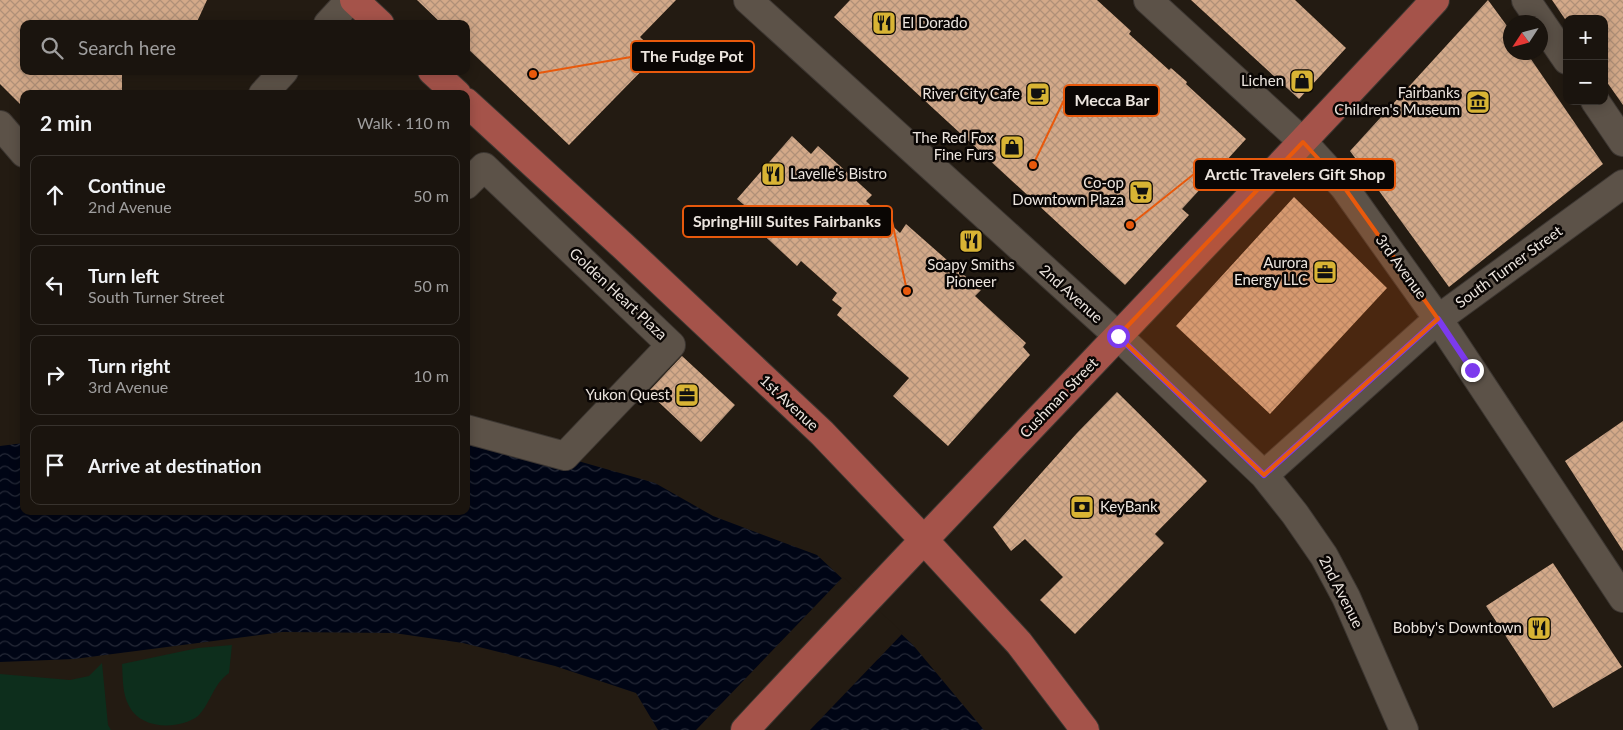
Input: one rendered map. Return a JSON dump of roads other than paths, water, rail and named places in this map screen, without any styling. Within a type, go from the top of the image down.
[{"type":"main road","points":[[354,0],[376,20]]},
{"type":"main road","name":"Cushman Street","points":[[745,730],[898,566],[1303,142],[1435,0]]},
{"type":"main road","points":[[436,75],[453,90]]},
{"type":"main road","name":"1st Avenue","points":[[470,106],[623,246],[815,427],[924,540],[1019,644],[1084,730]]},
{"type":"street","points":[[332,20],[350,0]]},
{"type":"street","name":"2nd Avenue","points":[[748,0],[1118,336],[1264,475],[1295,514],[1324,556],[1346,597],[1404,730]]},
{"type":"street","name":"3rd Avenue","points":[[1148,0],[1303,142],[1344,187],[1438,319],[1623,598]]},
{"type":"street","points":[[1526,0],[1563,54]]},
{"type":"street","points":[[267,90],[280,75]]},
{"type":"street","points":[[1598,105],[1623,142]]},
{"type":"street","points":[[0,125],[20,148]]},
{"type":"street","name":"Golden Heart Plaza","points":[[470,182],[484,167],[671,344],[565,456],[470,430]]},
{"type":"street","name":"South Turner Street","points":[[1264,475],[1438,319],[1623,184]]},
{"type":"water","points":[[470,430],[655,483],[713,516],[817,555],[913,645],[984,730],[658,730],[636,693],[555,666],[463,643],[394,633],[282,632],[74,659],[0,662],[0,446],[20,444],[20,515],[470,515]]},
{"type":"place","name":"El Dorado","points":[[884,23]]},
{"type":"place","name":"The Fudge Pot","points":[[533,74]]},
{"type":"place","name":"Lichen","points":[[1302,81]]},
{"type":"place","name":"River City Cafe","points":[[1038,94]]},
{"type":"place","name":"Fairbanks Children's Museum","points":[[1478,102]]},
{"type":"place","name":"The Red Fox Fine Furs","points":[[1012,147]]},
{"type":"place","name":"Mecca Bar","points":[[1033,165]]},
{"type":"place","name":"Lavelle's Bistro","points":[[773,174]]},
{"type":"place","name":"Co-op Downtown Plaza","points":[[1141,192]]},
{"type":"place","name":"Arctic Travelers Gift Shop","points":[[1130,225]]},
{"type":"place","name":"Soapy Smiths Pioneer","points":[[971,241]]},
{"type":"place","name":"Aurora Energy LLC","points":[[1325,272]]},
{"type":"place","name":"SpringHill Suites Fairbanks","points":[[907,291]]},
{"type":"place","name":"Yukon Quest","points":[[687,395]]},
{"type":"place","name":"KeyBank","points":[[1082,507]]},
{"type":"place","name":"Bobby's Downtown","points":[[1539,628]]}]
